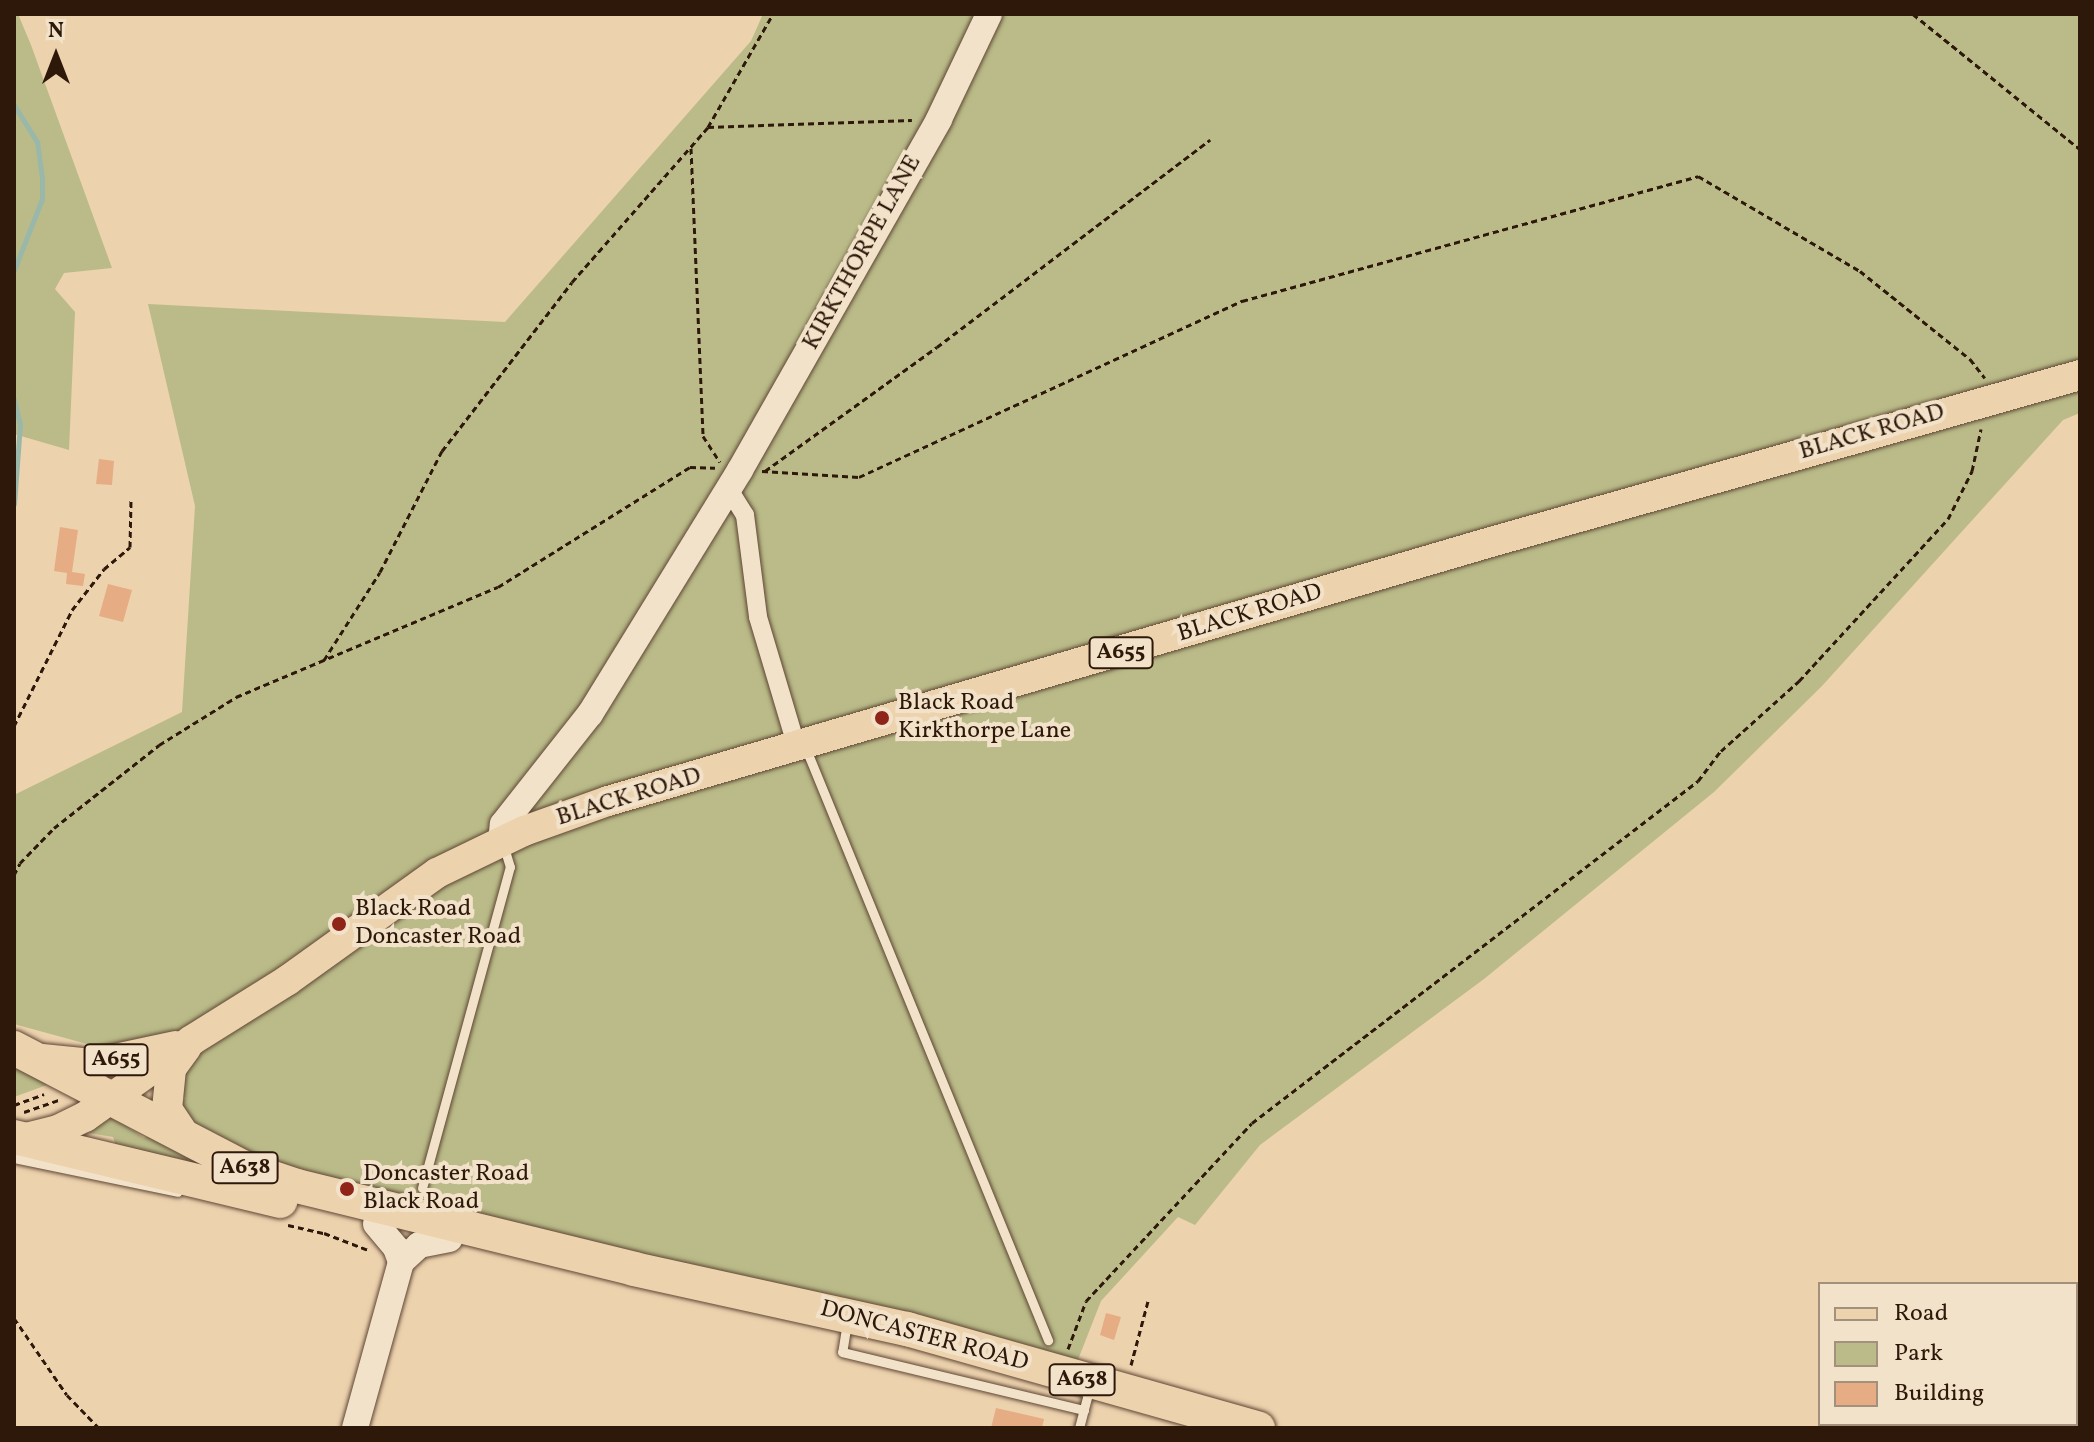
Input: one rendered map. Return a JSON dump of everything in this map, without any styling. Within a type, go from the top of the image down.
[{"type":"highway","name":"DONCASTER ROAD","points":[[26,1053],[246,1169],[397,1236],[449,1239],[634,1269],[848,1314],[1088,1396],[1124,1392],[1258,1428]]},
{"type":"highway","name":"DONCASTER ROAD","points":[[17,1145],[238,1191],[397,1236],[634,1269]]},
{"type":"main road","name":"BLACK ROAD","points":[[17,1145],[58,1130],[113,1098],[192,1040],[288,980],[437,873],[501,840],[608,801],[801,747],[1491,542],[2080,375]]},
{"type":"main road","name":"BLACK ROAD","points":[[26,1053],[92,1064],[192,1040]]},
{"type":"main road","name":"BLACK ROAD","points":[[187,1139],[167,1109],[167,1083],[176,1060],[192,1040]]},
{"type":"street","name":"KIRKTHORPE LANE","points":[[501,840],[503,824],[590,714],[744,476],[939,119],[989,14]]},
{"type":"street","points":[[744,476],[745,515],[758,617],[801,747]]},
{"type":"street","points":[[355,1428],[397,1236]]},
{"type":"lane","points":[[801,747],[1048,1340]]},
{"type":"lane","points":[[422,1188],[510,867],[501,840]]},
{"type":"lane","points":[[1079,1428],[1088,1396]]},
{"type":"path","points":[[324,660],[380,572],[442,451],[572,282],[708,127],[773,14]]},
{"type":"path","points":[[1913,14],[2080,149]]},
{"type":"path","points":[[708,127],[939,119]]},
{"type":"path","points":[[744,476],[1210,140]]},
{"type":"path","points":[[14,875],[54,828],[159,745],[236,697],[498,587],[690,467],[725,469],[703,436],[691,146]]},
{"type":"path","points":[[744,476],[859,477],[1242,301],[1698,176],[1860,271],[1970,359],[1991,399],[1972,471],[1948,519],[1799,681],[1721,751],[1698,781],[1252,1123],[1086,1301],[1067,1354]]},
{"type":"path","points":[[14,726],[72,610],[104,569],[130,547],[131,499]]},
{"type":"path","points":[[1124,1392],[1148,1301]]},
{"type":"path","points":[[14,1318],[67,1395],[99,1428]]},
{"type":"green space","points":[[14,14],[18,14],[31,45],[112,268],[64,273],[55,289],[75,312],[69,450],[14,434]]},
{"type":"green space","points":[[763,14],[2080,14],[2080,413],[2063,420],[1822,686],[1714,792],[1484,979],[1260,1145],[1195,1225],[1178,1217],[1101,1301],[1072,1375],[187,1139],[180,1107],[185,1098],[109,1050],[14,1024],[14,795],[182,712],[195,506],[148,304],[505,322],[751,41]]},
{"type":"green space","points":[[14,1060],[55,1082],[14,1097]]},
{"type":"green space","points":[[115,1106],[117,1120],[144,1138],[156,1134],[190,1161],[116,1146],[113,1137],[89,1133]]},
{"type":"building","points":[[99,459],[114,461],[112,485],[96,484]]},
{"type":"building","points":[[60,527],[78,530],[72,572],[85,574],[83,586],[66,584],[67,573],[54,571]]},
{"type":"building","points":[[108,584],[132,590],[123,622],[99,616]]},
{"type":"building","points":[[1106,1313],[1121,1317],[1114,1340],[1100,1335]]},
{"type":"building","points":[[996,1408],[1044,1419],[1042,1428],[991,1428]]},
{"type":"waterway","points":[[14,105],[37,142],[42,179],[42,199],[14,270]]},
{"type":"waterway","points":[[14,399],[20,424],[14,504]]},
{"type":"place","name":"Black Road Kirkthorpe Lane","points":[[882,718]]},
{"type":"place","name":"Black Road Doncaster Road","points":[[339,924]]},
{"type":"place","name":"Doncaster Road Black Road","points":[[347,1189]]}]
